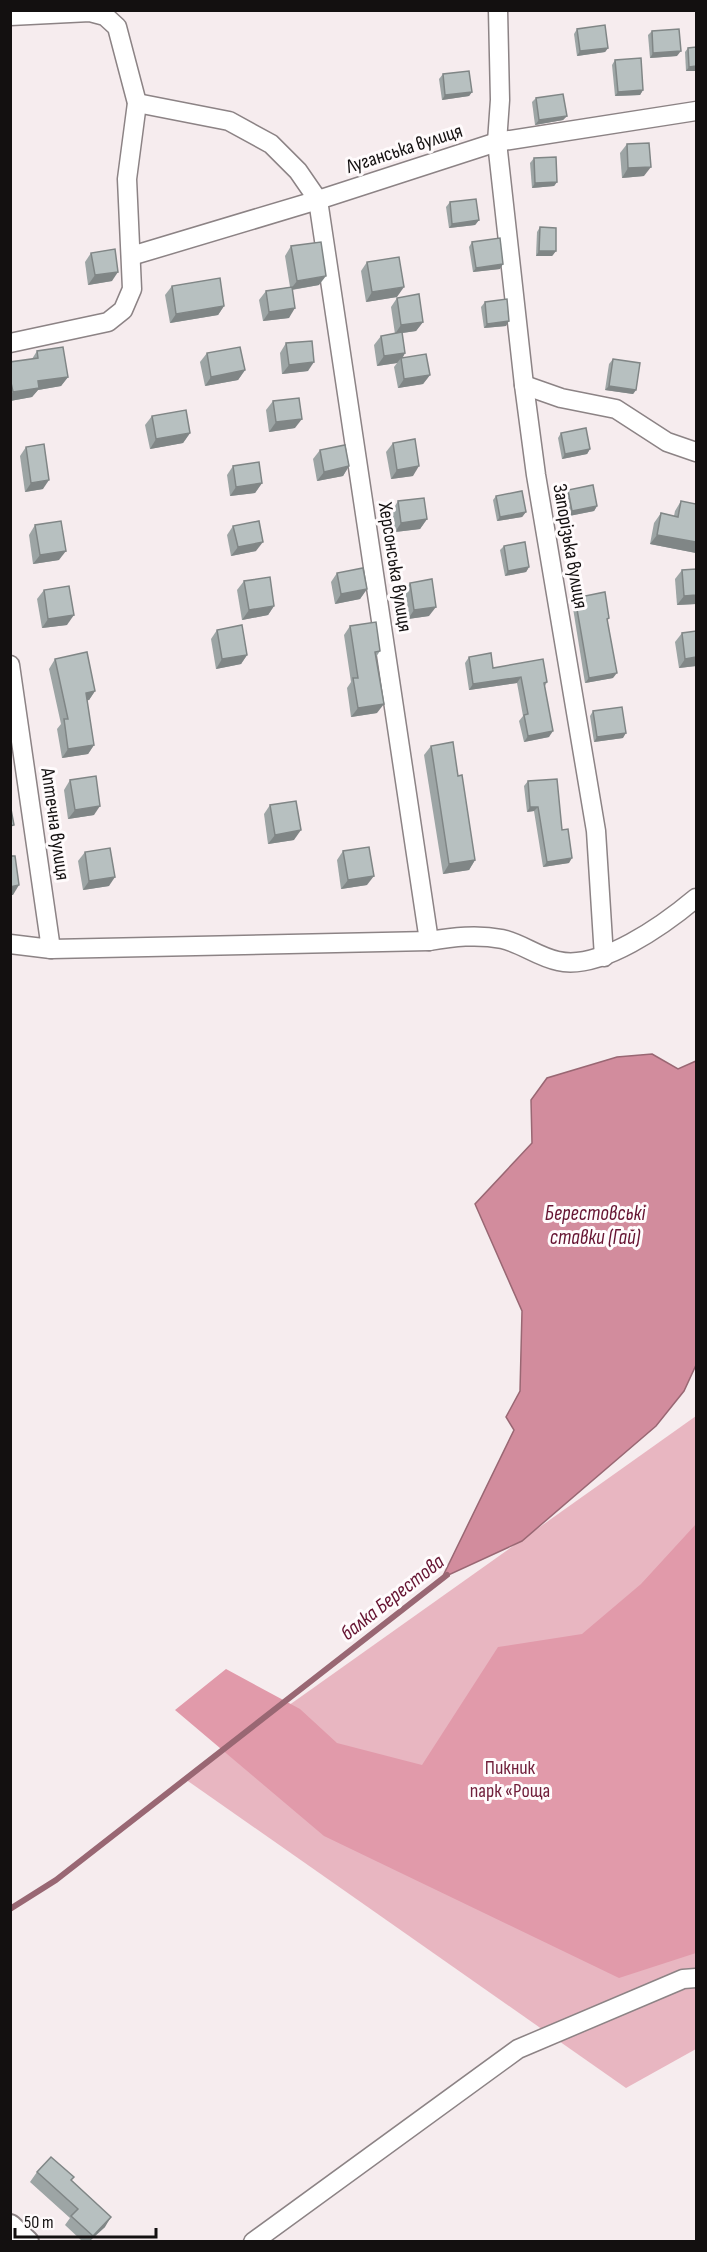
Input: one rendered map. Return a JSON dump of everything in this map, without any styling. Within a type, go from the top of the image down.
[{"type":"street","name":"Запорізька вулиця","points":[[498,10],[500,100],[497,142],[524,385],[536,476],[596,831],[604,957]]},
{"type":"street","points":[[10,16],[90,12],[105,16],[117,27],[137,103],[127,179],[132,289],[123,310],[108,322],[10,343]]},
{"type":"street","points":[[137,103],[229,121],[271,144],[298,171],[318,200]]},
{"type":"street","name":"Луганська вулиця","points":[[131,256],[318,200],[497,142],[696,111]]},
{"type":"street","name":"Херсонська вулиця","points":[[318,200],[429,941]]},
{"type":"street","points":[[524,385],[561,398],[616,409],[667,442],[696,452]]},
{"type":"street","name":"Аптечна вулиця","points":[[10,665],[51,949]]},
{"type":"street","points":[[10,944],[51,949],[429,941],[467,935],[503,939],[558,962],[582,962],[604,957],[669,921],[696,898]]},
{"type":"street","points":[[253,2241],[518,2049],[683,1980],[696,1978]]},
{"type":"green space","name":"Пикник парк «Роща","points":[[696,1416],[696,2049],[626,2088],[185,1779]]},
{"type":"green space","points":[[696,1524],[696,1953],[619,1978],[324,1836],[175,1710],[226,1669],[300,1709],[337,1743],[422,1765],[498,1647],[582,1634],[641,1584]]},
{"type":"water","name":"Берестовські ставки (Гай)","points":[[652,1054],[678,1069],[696,1061],[696,1365],[684,1391],[656,1426],[522,1541],[442,1578],[514,1430],[506,1417],[520,1391],[522,1311],[475,1204],[532,1143],[531,1100],[547,1078],[617,1057]]},
{"type":"building","points":[[605,25],[608,48],[580,51],[577,29]]},
{"type":"building","points":[[679,29],[681,51],[653,53],[652,31]]},
{"type":"building","points":[[696,47],[696,66],[689,67],[688,48]]},
{"type":"building","points":[[641,58],[643,90],[618,92],[615,60]]},
{"type":"building","points":[[469,71],[472,92],[445,95],[443,74]]},
{"type":"building","points":[[563,94],[567,116],[539,120],[536,98]]},
{"type":"building","points":[[649,143],[651,167],[628,168],[627,144]]},
{"type":"building","points":[[556,157],[557,182],[535,183],[534,158]]},
{"type":"building","points":[[476,199],[479,220],[452,224],[450,202]]},
{"type":"building","points":[[540,227],[556,228],[556,251],[539,251]]},
{"type":"building","points":[[500,238],[503,264],[476,268],[472,242]]},
{"type":"building","points":[[321,242],[326,276],[297,281],[291,246]]},
{"type":"building","points":[[115,249],[118,272],[95,275],[91,253]]},
{"type":"building","points":[[399,257],[404,287],[372,292],[367,262]]},
{"type":"building","points":[[220,278],[224,306],[176,314],[172,286]]},
{"type":"building","points":[[292,287],[295,308],[269,312],[266,291]]},
{"type":"building","points":[[419,294],[423,322],[401,325],[397,298]]},
{"type":"building","points":[[507,299],[509,321],[487,324],[485,302]]},
{"type":"building","points":[[402,332],[405,353],[384,356],[381,336]]},
{"type":"building","points":[[312,341],[314,362],[289,365],[286,343]]},
{"type":"building","points":[[63,347],[68,377],[38,381],[39,388],[13,392],[10,362],[38,358],[37,351]]},
{"type":"building","points":[[240,347],[245,370],[211,377],[207,353]]},
{"type":"building","points":[[426,354],[430,375],[404,379],[401,358]]},
{"type":"building","points":[[613,359],[640,363],[636,390],[609,386]]},
{"type":"building","points":[[299,398],[302,419],[276,422],[273,401]]},
{"type":"building","points":[[186,410],[190,433],[156,439],[152,416]]},
{"type":"building","points":[[586,428],[590,449],[565,454],[561,433]]},
{"type":"building","points":[[415,439],[419,466],[397,470],[393,443]]},
{"type":"building","points":[[44,444],[49,480],[31,483],[26,447]]},
{"type":"building","points":[[345,445],[349,466],[324,472],[320,450]]},
{"type":"building","points":[[259,462],[262,483],[236,487],[233,466]]},
{"type":"building","points":[[593,485],[597,506],[572,511],[568,490]]},
{"type":"building","points":[[522,491],[526,512],[500,517],[496,496]]},
{"type":"building","points":[[424,498],[427,519],[401,523],[398,501]]},
{"type":"building","points":[[681,501],[696,504],[696,542],[657,535],[661,513],[678,517]]},
{"type":"building","points":[[61,521],[66,551],[40,555],[35,525]]},
{"type":"building","points":[[259,521],[263,542],[238,547],[233,526]]},
{"type":"building","points":[[525,542],[529,567],[508,571],[504,546]]},
{"type":"building","points":[[363,568],[367,589],[341,594],[337,573]]},
{"type":"building","points":[[696,569],[696,595],[684,596],[682,570]]},
{"type":"building","points":[[270,577],[274,606],[249,610],[244,581]]},
{"type":"building","points":[[432,579],[436,607],[414,610],[410,583]]},
{"type":"building","points":[[69,586],[74,615],[48,619],[44,590]]},
{"type":"building","points":[[605,592],[609,618],[607,619],[617,673],[589,678],[575,598]]},
{"type":"building","points":[[376,622],[380,651],[375,652],[384,704],[358,708],[353,678],[358,678],[350,626]]},
{"type":"building","points":[[242,625],[247,655],[222,659],[217,630]]},
{"type":"building","points":[[696,631],[696,657],[685,659],[682,633]]},
{"type":"building","points":[[87,652],[95,691],[86,693],[94,745],[68,749],[64,719],[68,719],[55,659]]},
{"type":"building","points":[[491,653],[493,668],[543,659],[547,682],[544,683],[553,731],[528,736],[524,715],[528,714],[521,677],[473,684],[469,657]]},
{"type":"building","points":[[622,707],[626,733],[597,737],[593,711]]},
{"type":"building","points":[[453,742],[458,776],[462,775],[475,860],[449,864],[431,746]]},
{"type":"building","points":[[96,776],[100,806],[75,810],[70,780]]},
{"type":"building","points":[[557,779],[562,830],[568,829],[572,858],[547,862],[538,807],[530,807],[528,781]]},
{"type":"building","points":[[296,801],[301,830],[275,835],[270,805]]},
{"type":"building","points":[[10,804],[14,825],[10,826]]},
{"type":"building","points":[[369,847],[374,876],[348,880],[343,851]]},
{"type":"building","points":[[110,848],[115,877],[89,881],[85,852]]},
{"type":"building","points":[[10,856],[15,856],[19,885],[10,887]]},
{"type":"building","points":[[51,2157],[74,2177],[71,2180],[111,2217],[93,2236],[71,2216],[78,2209],[37,2172]]},
{"type":"waterway","name":"балка Берестова","points":[[10,1909],[56,1880],[447,1575]]}]
